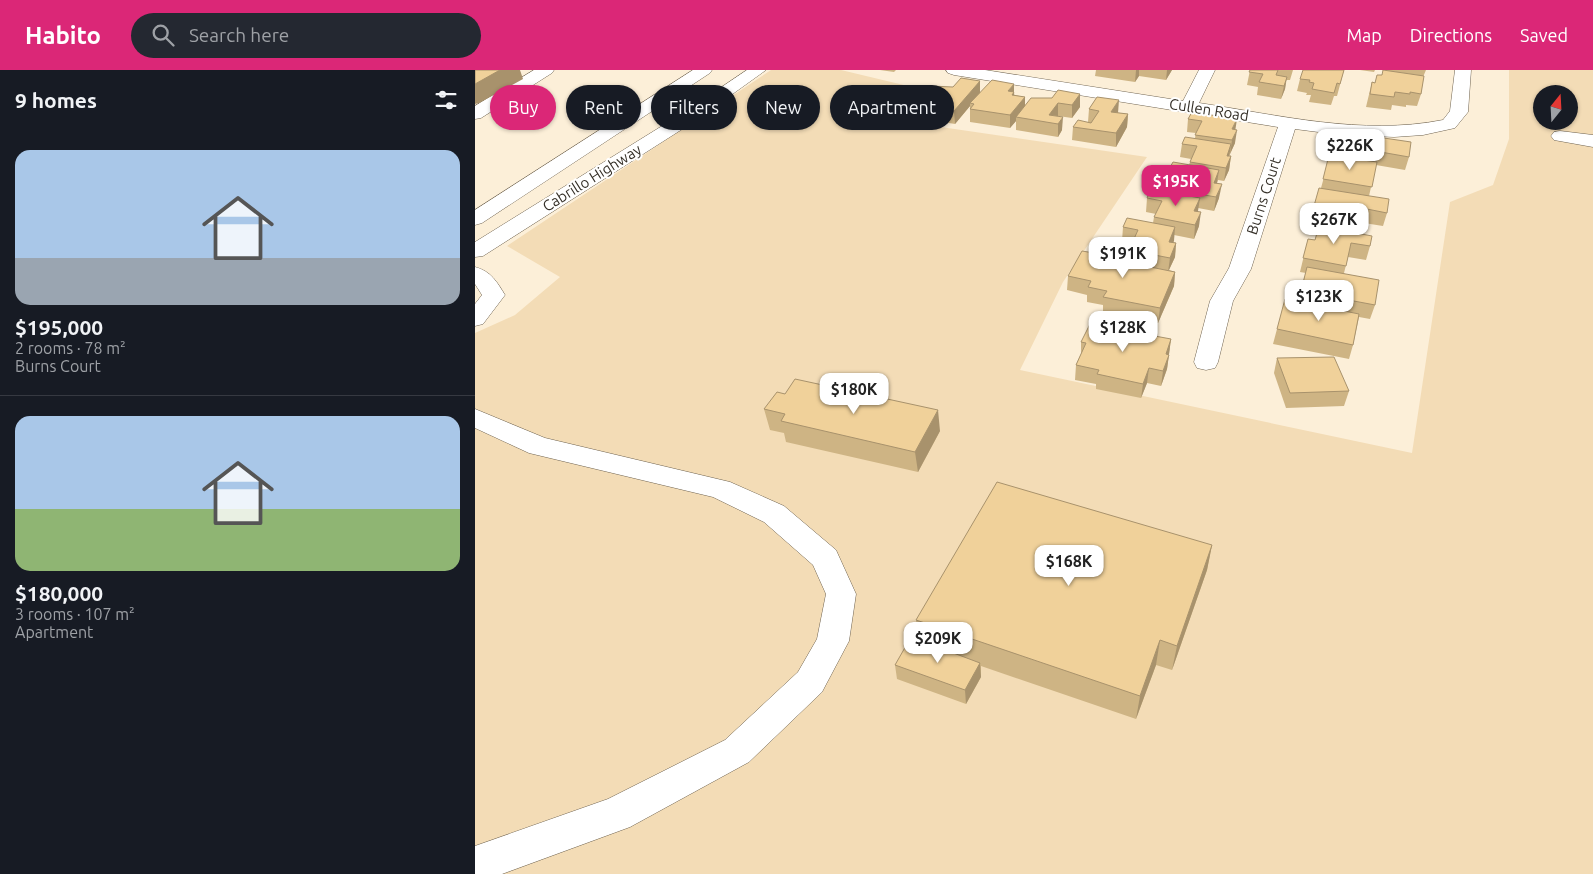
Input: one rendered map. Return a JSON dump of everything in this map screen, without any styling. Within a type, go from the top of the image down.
[{"type":"main road","points":[[475,114],[543,70]]},
{"type":"main road","name":"Cabrillo Highway","points":[[475,219],[704,70]]},
{"type":"main road","name":"Cabrillo Highway","points":[[475,251],[673,127],[758,70]]},
{"type":"main road","name":"Cullen Road","points":[[954,70],[1288,122],[1358,130],[1411,132],[1449,124],[1459,112],[1463,70]]},
{"type":"main road","points":[[1188,107],[1207,70]]},
{"type":"main road","name":"Burns Court","points":[[1206,362],[1223,294],[1229,282],[1240,269],[1288,122]]},
{"type":"main road","points":[[1560,136],[1593,141]]},
{"type":"main road","points":[[475,211],[507,198]]},
{"type":"main road","points":[[475,274],[485,280],[494,295],[475,319]]},
{"type":"main road","points":[[475,418],[538,446],[720,489],[774,514],[825,558],[841,594],[833,641],[810,682],[737,751],[617,814],[475,865]]},
{"type":"shaded area","points":[[771,70],[841,70],[904,85],[830,85],[830,130],[954,129],[1147,157],[1063,282],[1020,370],[1412,453],[1450,202],[1493,185],[1509,139],[1509,70],[1593,70],[1593,874],[475,874],[475,333],[515,315],[560,277],[507,246],[681,130],[737,130],[737,93],[747,86],[747,130],[820,130],[820,85],[748,85]]},
{"type":"building","points":[[475,70],[500,70],[475,84]]},
{"type":"building","points":[[1250,70],[1278,70],[1276,75],[1287,77],[1284,86],[1259,82],[1263,74],[1249,72]]},
{"type":"building","points":[[1303,70],[1344,70],[1340,84],[1337,83],[1334,93],[1312,89],[1314,83],[1309,82],[1310,80],[1300,79]]},
{"type":"building","points":[[1383,70],[1424,76],[1421,94],[1395,92],[1394,97],[1370,94],[1372,82],[1375,83],[1377,75],[1382,75]]},
{"type":"building","points":[[961,78],[980,81],[954,111],[954,86]]},
{"type":"building","points":[[992,80],[1014,84],[1008,91],[1014,92],[1012,95],[1025,97],[1010,115],[970,109],[974,104],[970,103]]},
{"type":"building","points":[[1058,90],[1080,94],[1072,105],[1058,103],[1049,115],[1063,117],[1058,124],[1016,117],[1031,98],[1052,98]]},
{"type":"building","points":[[1097,97],[1119,100],[1111,112],[1128,114],[1116,133],[1073,127],[1078,120],[1091,123],[1099,111],[1089,109]]},
{"type":"building","points":[[1192,112],[1237,119],[1232,129],[1237,130],[1232,140],[1195,135],[1202,121],[1188,119]]},
{"type":"building","points":[[1343,132],[1411,142],[1409,157],[1375,151],[1374,159],[1346,155],[1347,151],[1331,149],[1334,141],[1340,142]]},
{"type":"building","points":[[1185,137],[1231,144],[1227,156],[1231,156],[1226,168],[1190,162],[1197,146],[1182,144]]},
{"type":"building","points":[[1329,155],[1377,162],[1372,187],[1323,179]]},
{"type":"building","points":[[1173,162],[1219,170],[1214,183],[1222,184],[1216,197],[1176,190],[1183,174],[1168,171]]},
{"type":"building","points":[[1319,188],[1389,199],[1387,213],[1367,209],[1364,222],[1312,213]]},
{"type":"building","points":[[1151,189],[1200,198],[1194,211],[1201,212],[1195,225],[1154,217],[1162,201],[1147,198]]},
{"type":"building","points":[[1127,218],[1175,227],[1169,242],[1176,243],[1170,258],[1129,250],[1138,230],[1123,227]]},
{"type":"building","points":[[1319,226],[1372,236],[1370,246],[1351,243],[1346,266],[1303,258],[1308,239],[1315,240]]},
{"type":"building","points":[[1082,251],[1112,256],[1111,259],[1175,272],[1160,308],[1103,297],[1107,291],[1088,287],[1091,281],[1068,276]]},
{"type":"building","points":[[1307,267],[1379,280],[1375,305],[1301,291]]},
{"type":"building","points":[[1285,299],[1359,314],[1353,345],[1277,329]]},
{"type":"building","points":[[1090,324],[1171,339],[1166,354],[1169,355],[1163,371],[1149,368],[1143,384],[1097,374],[1099,370],[1076,365],[1086,343],[1081,342]]},
{"type":"building","points":[[1334,357],[1349,391],[1290,393],[1277,358]]},
{"type":"building","points":[[795,379],[938,410],[915,452],[781,421],[785,414],[764,409],[777,392],[785,394]]},
{"type":"building","points":[[997,482],[1212,545],[1177,646],[1160,640],[1140,696],[916,620]]},
{"type":"building","points":[[911,637],[980,663],[965,690],[895,665]]}]
